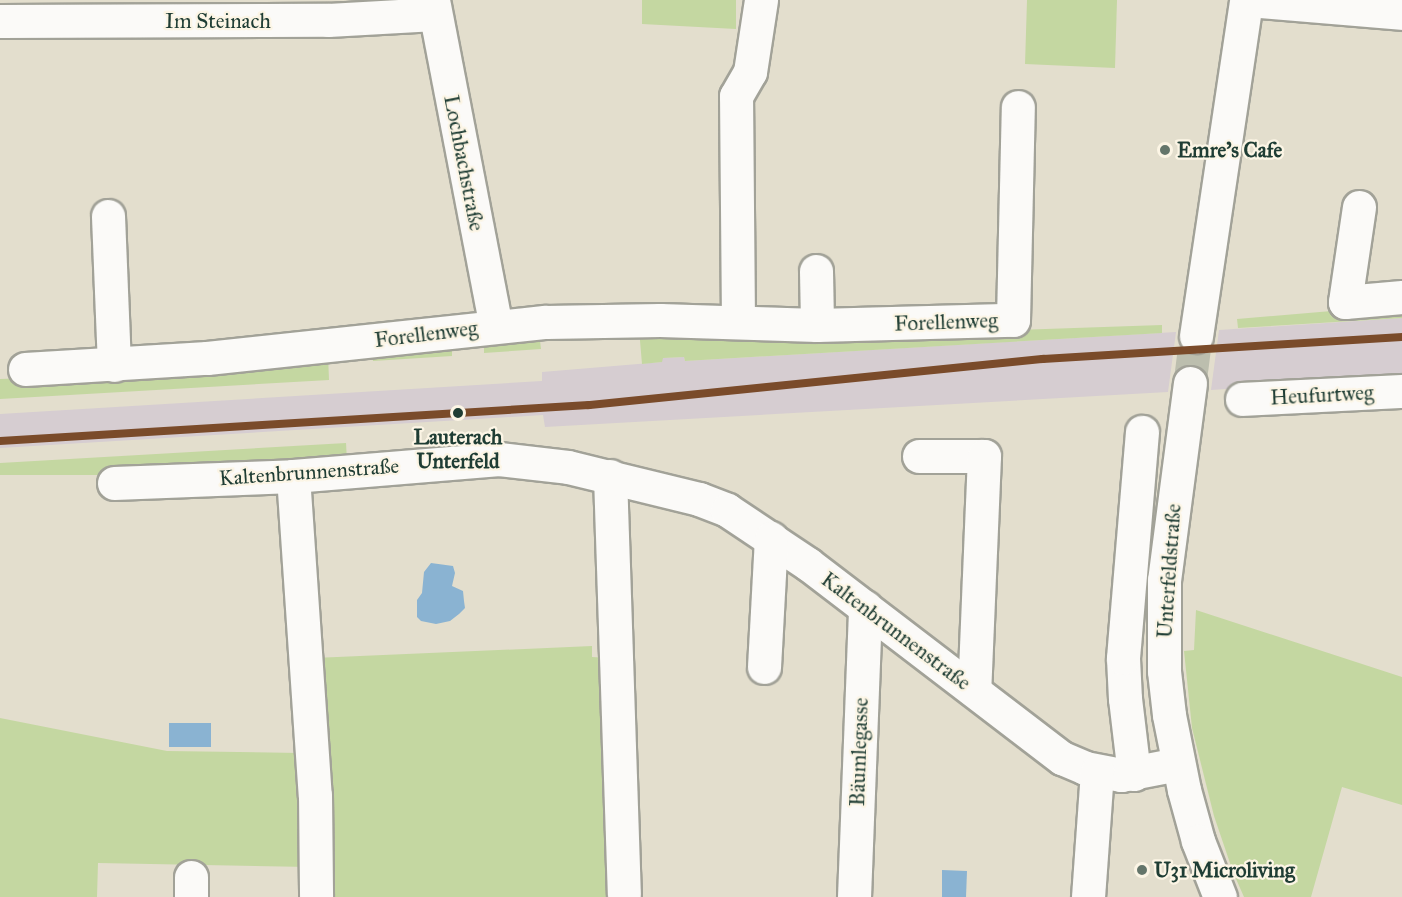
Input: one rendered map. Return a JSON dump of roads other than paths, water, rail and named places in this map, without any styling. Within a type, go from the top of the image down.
[{"type":"street","points":[[738,322],[736,96],[750,72],[761,0]]},
{"type":"street","points":[[1196,336],[1246,0],[1402,13]]},
{"type":"street","name":"Im Steinach","points":[[0,21],[328,20],[434,7]]},
{"type":"street","name":"Lochbachstraße","points":[[434,7],[496,326]]},
{"type":"street","name":"Forellenweg","points":[[25,369],[114,365],[254,354],[496,326],[628,320],[817,325],[1013,320],[1018,107]]},
{"type":"street","points":[[1359,207],[1345,302],[1402,297]]},
{"type":"street","points":[[108,216],[114,365]]},
{"type":"street","points":[[816,271],[817,325]]},
{"type":"street","name":"Unterfeldstraße","points":[[1190,383],[1166,561],[1163,608],[1166,692],[1178,764],[1198,842],[1220,897]]},
{"type":"street","name":"Heufurtweg","points":[[1242,399],[1402,391]]},
{"type":"street","points":[[1134,774],[1125,699],[1123,658],[1142,432]]},
{"type":"street","points":[[919,456],[984,456],[974,690]]},
{"type":"street","name":"Kaltenbrunnenstraße","points":[[114,483],[293,476],[433,462],[499,459],[542,462],[610,476],[714,504],[771,538],[1062,758],[1097,771],[1121,776],[1178,764]]},
{"type":"street","points":[[293,476],[315,795],[316,897]]},
{"type":"street","points":[[610,476],[624,894]]},
{"type":"street","points":[[764,667],[771,538]]},
{"type":"street","name":"Bäumlegasse","points":[[854,897],[865,607]]},
{"type":"street","points":[[1088,897],[1097,771]]},
{"type":"water","points":[[431,563],[453,566],[455,573],[452,586],[463,591],[465,608],[450,621],[436,624],[421,621],[417,617],[417,600],[422,593],[424,572]]},
{"type":"water","points":[[169,723],[211,723],[211,747],[169,747]]},
{"type":"water","points":[[942,870],[967,871],[966,897],[942,897]]},
{"type":"tunnel","points":[[1190,383],[1196,336]]},
{"type":"place","name":"Emre's Cafe","points":[[1165,150]]},
{"type":"place","name":"Lauterach Unterfeld","points":[[458,413]]},
{"type":"place","name":"U31 Microliving","points":[[1142,870]]}]
